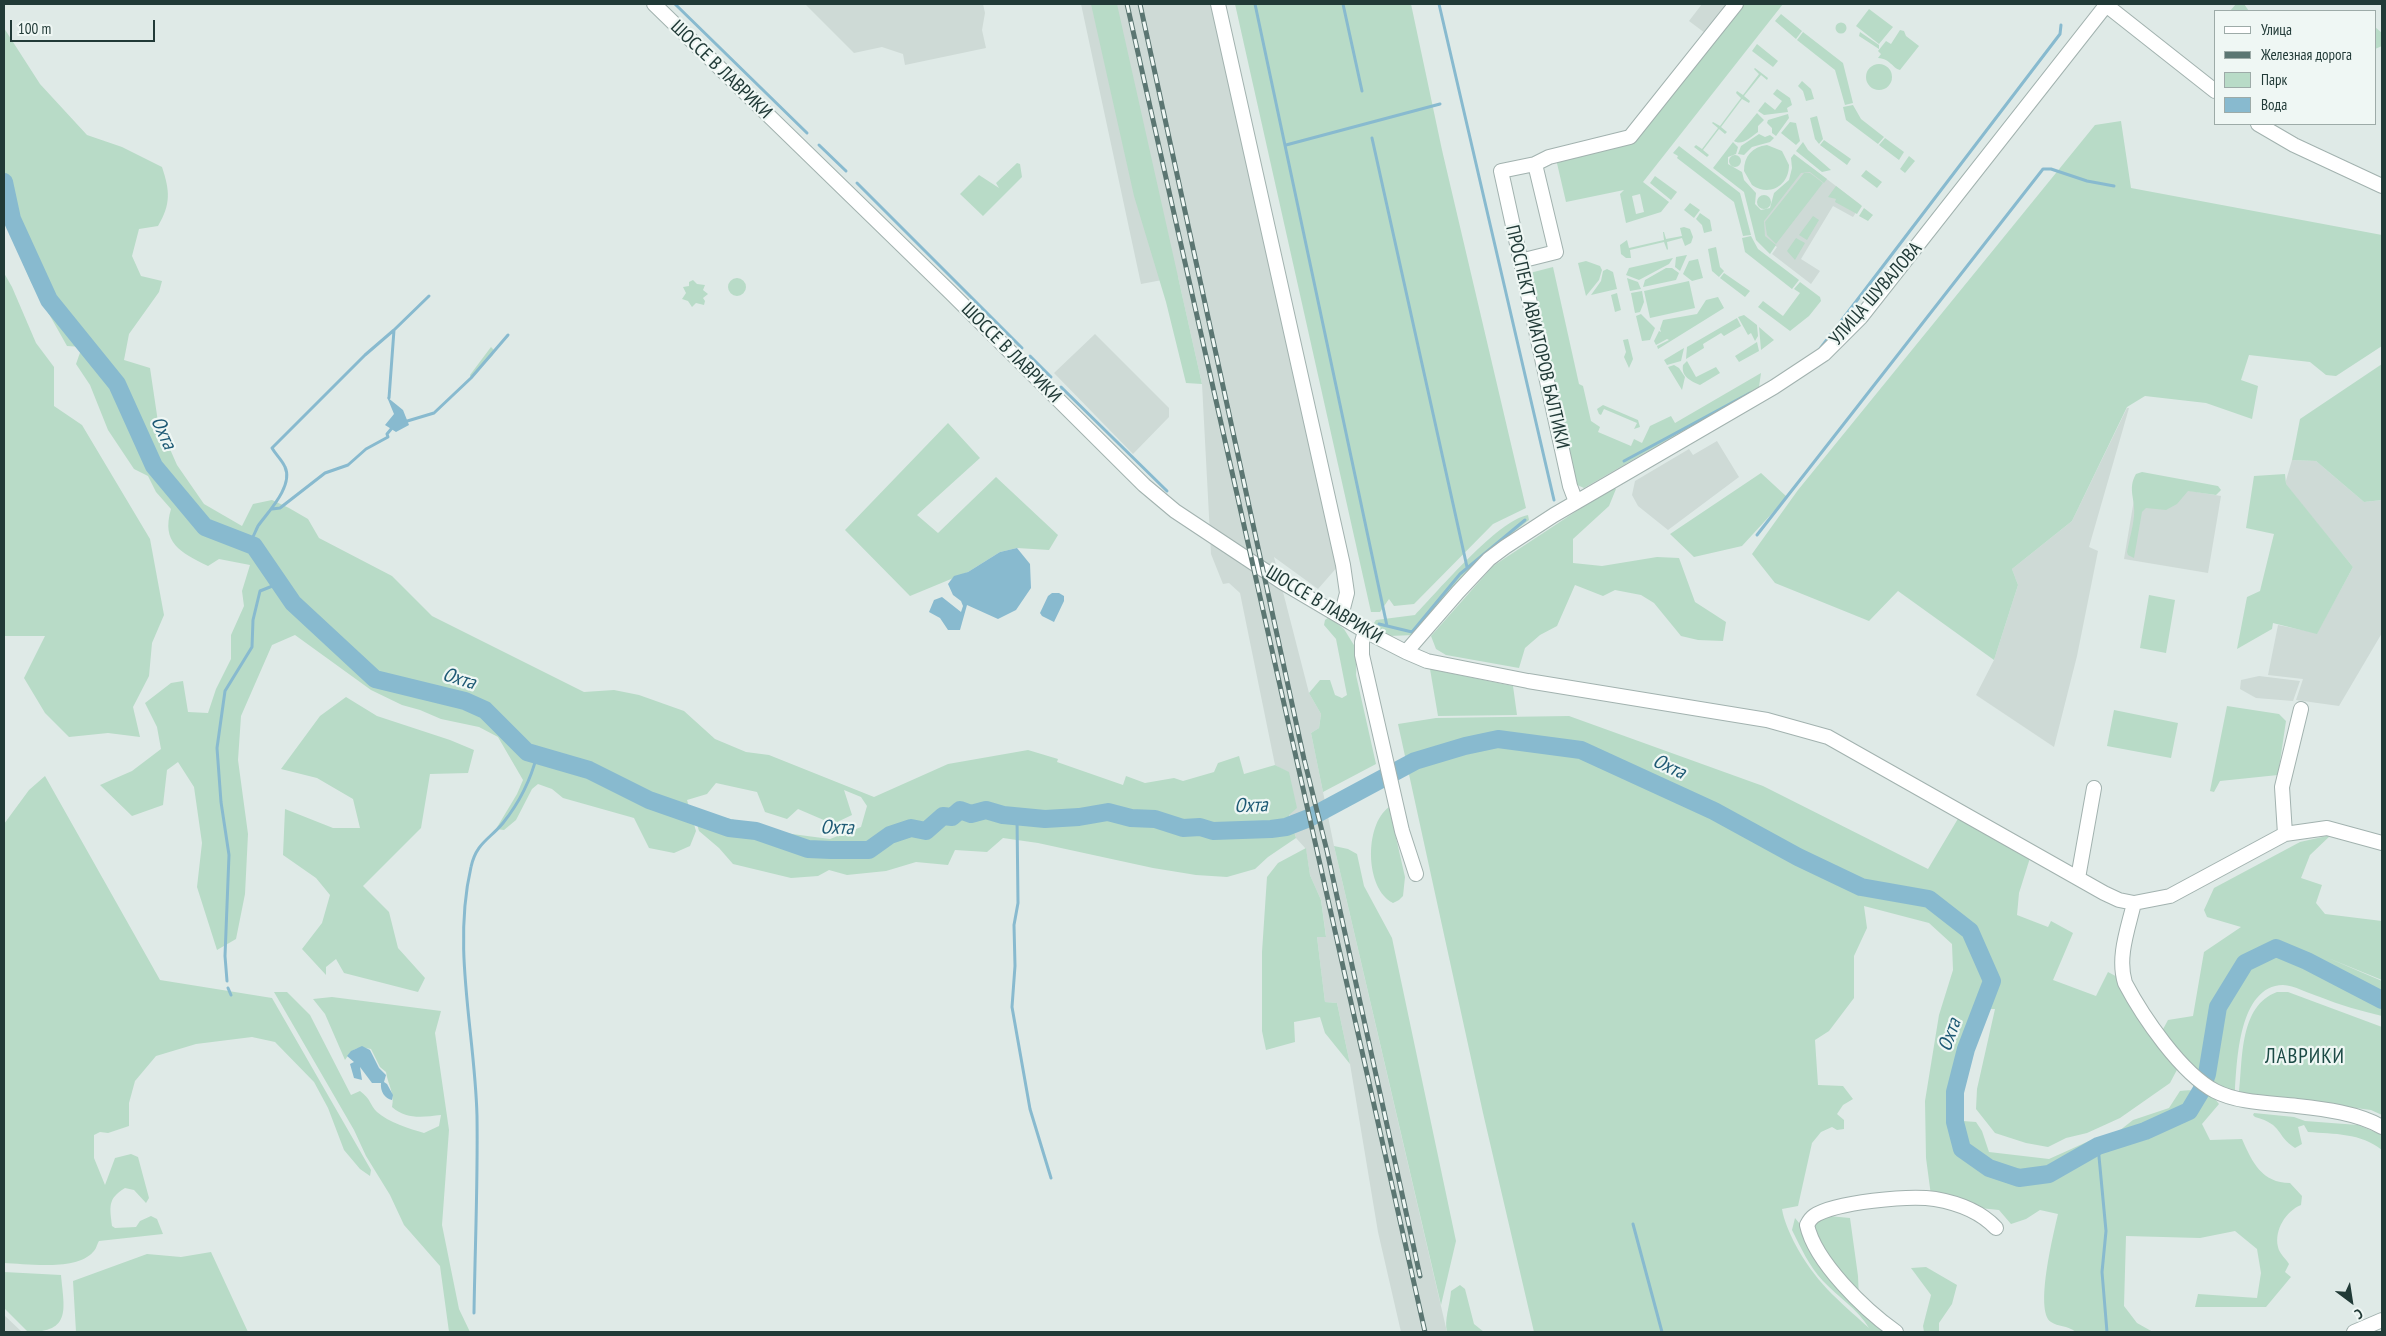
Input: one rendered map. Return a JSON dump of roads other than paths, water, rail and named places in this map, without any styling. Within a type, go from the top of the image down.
[{"type":"street","name":"ШОССЕ В ЛАВРИКИ","points":[[654,4],[952,293],[1144,485],[1175,511],[1226,545],[1365,631],[1427,661],[1528,681],[1767,720],[1828,737],[2078,878],[2119,900],[2134,903]]},
{"type":"street","points":[[1218,4],[1343,565],[1347,593],[1341,616]]},
{"type":"street","points":[[1520,261],[1556,252],[1535,164],[1550,157],[1630,137],[1736,4]]},
{"type":"street","points":[[2106,4],[2214,90]]},
{"type":"street","name":"УЛИЦА ШУВАЛОВА","points":[[1406,652],[1489,559],[1548,518],[1808,366],[1841,339],[1861,318],[1933,228],[2106,4]]},
{"type":"street","points":[[2260,125],[2286,140],[2382,186]]},
{"type":"street","name":"ПРОСПЕКТ АВИАТОРОВ БАЛТИКИ","points":[[1535,164],[1501,171],[1570,486],[1576,502]]},
{"type":"street","points":[[1365,631],[1362,642],[1362,655],[1402,831],[1416,874]]},
{"type":"street","points":[[2285,834],[2282,787],[2301,709]]},
{"type":"street","points":[[2078,878],[2094,788]]},
{"type":"street","points":[[2382,843],[2327,828],[2285,834],[2170,896],[2134,903],[2123,950],[2122,974],[2124,984],[2168,1048],[2192,1076],[2215,1092],[2240,1099],[2308,1107],[2354,1116],[2382,1127]]},
{"type":"street","points":[[1896,1332],[1874,1316],[1860,1302],[1821,1254],[1809,1236],[1807,1225],[1812,1217],[1823,1211],[1843,1206],[1888,1200],[1934,1199],[1961,1205],[1985,1216],[1996,1228]]},
{"type":"street","points":[[2354,1332],[2382,1320]]},
{"type":"water","points":[[387,397],[403,410],[409,425],[396,432],[385,425],[394,414]]},
{"type":"water","points":[[1017,548],[1030,564],[1031,588],[1016,610],[998,619],[967,605],[960,630],[948,630],[940,618],[929,612],[934,600],[942,597],[961,612],[963,606],[961,601],[953,595],[948,584],[954,576],[968,572],[1000,552]]},
{"type":"water","points":[[1052,593],[1059,593],[1064,596],[1064,601],[1054,622],[1040,613],[1048,596]]},
{"type":"water","points":[[362,1046],[370,1050],[379,1068],[386,1075],[384,1082],[393,1095],[392,1100],[384,1094],[381,1089],[381,1083],[372,1083],[360,1067],[362,1080],[354,1078],[350,1064],[354,1062],[347,1056],[351,1051]]},
{"type":"waterway","points":[[675,4],[807,133]]},
{"type":"waterway","points":[[1255,4],[1387,626]]},
{"type":"waterway","points":[[1343,4],[1362,91]]},
{"type":"waterway","points":[[1439,4],[1554,500]]},
{"type":"waterway","points":[[1819,350],[2060,34],[2061,25]]},
{"type":"waterway","points":[[1286,145],[1440,104]]},
{"type":"waterway","points":[[1372,138],[1467,567]]},
{"type":"waterway","points":[[819,145],[846,171]]},
{"type":"waterway","points":[[1757,535],[2043,169],[2051,169],[2087,181],[2114,186]]},
{"type":"waterway","name":"Охта","points":[[4,182],[12,219],[49,300],[117,384],[154,466],[205,527],[254,546],[293,603],[375,679],[465,701],[485,710],[527,752],[589,770],[649,800],[729,828],[756,831],[808,849],[831,850],[869,850],[890,835],[911,828],[926,831],[943,816],[952,817],[960,810],[971,814],[986,810],[1003,815],[1045,819],[1079,817],[1108,812],[1131,818],[1155,819],[1183,828],[1200,827],[1213,831],[1271,829],[1286,827],[1309,818],[1415,761],[1465,746],[1498,739],[1581,750],[1714,811],[1798,857],[1861,887],[1929,899],[1970,931],[1992,981],[1966,1049],[1955,1092],[1955,1122],[1962,1149],[1989,1168],[2019,1178],[2049,1174],[2098,1146],[2145,1131],[2189,1111],[2201,1091],[2207,1074],[2218,1007],[2245,963],[2276,948],[2307,961],[2382,1000]]},
{"type":"waterway","points":[[857,183],[1022,348]]},
{"type":"waterway","points":[[389,398],[394,330],[429,296]]},
{"type":"waterway","points":[[249,544],[258,526],[283,491],[286,482],[287,474],[285,467],[272,448],[365,355],[394,330]]},
{"type":"waterway","points":[[404,422],[434,413],[471,378],[508,335]]},
{"type":"waterway","points":[[1030,356],[1051,377]]},
{"type":"waterway","points":[[1061,387],[1167,491]]},
{"type":"waterway","points":[[1624,461],[1750,393]]},
{"type":"waterway","points":[[272,509],[280,508],[325,473],[348,465],[366,449],[388,437],[387,434],[392,428]]},
{"type":"waterway","points":[[1379,624],[1412,632],[1460,574],[1525,520]]},
{"type":"waterway","points":[[227,981],[225,956],[229,855],[221,802],[217,748],[225,691],[252,647],[253,620],[260,591],[275,585],[285,592]]},
{"type":"waterway","points":[[474,1313],[477,1116],[464,960],[466,898],[471,867],[476,852],[503,823],[514,807],[528,782],[537,755]]},
{"type":"waterway","points":[[1017,817],[1018,903],[1014,925],[1015,966],[1012,1007],[1030,1109],[1051,1178]]},
{"type":"waterway","points":[[228,988],[231,995]]},
{"type":"waterway","points":[[2098,1146],[2106,1231],[2102,1272],[2107,1332]]},
{"type":"waterway","points":[[1633,1224],[1662,1332]]},
{"type":"railway","points":[[1127,4],[1425,1332]]},
{"type":"railway","points":[[1140,4],[1304,759],[1327,851],[1420,1276]]},
{"type":"district","name":"ЛАВРИКИ","points":[[2305,1057]]}]
